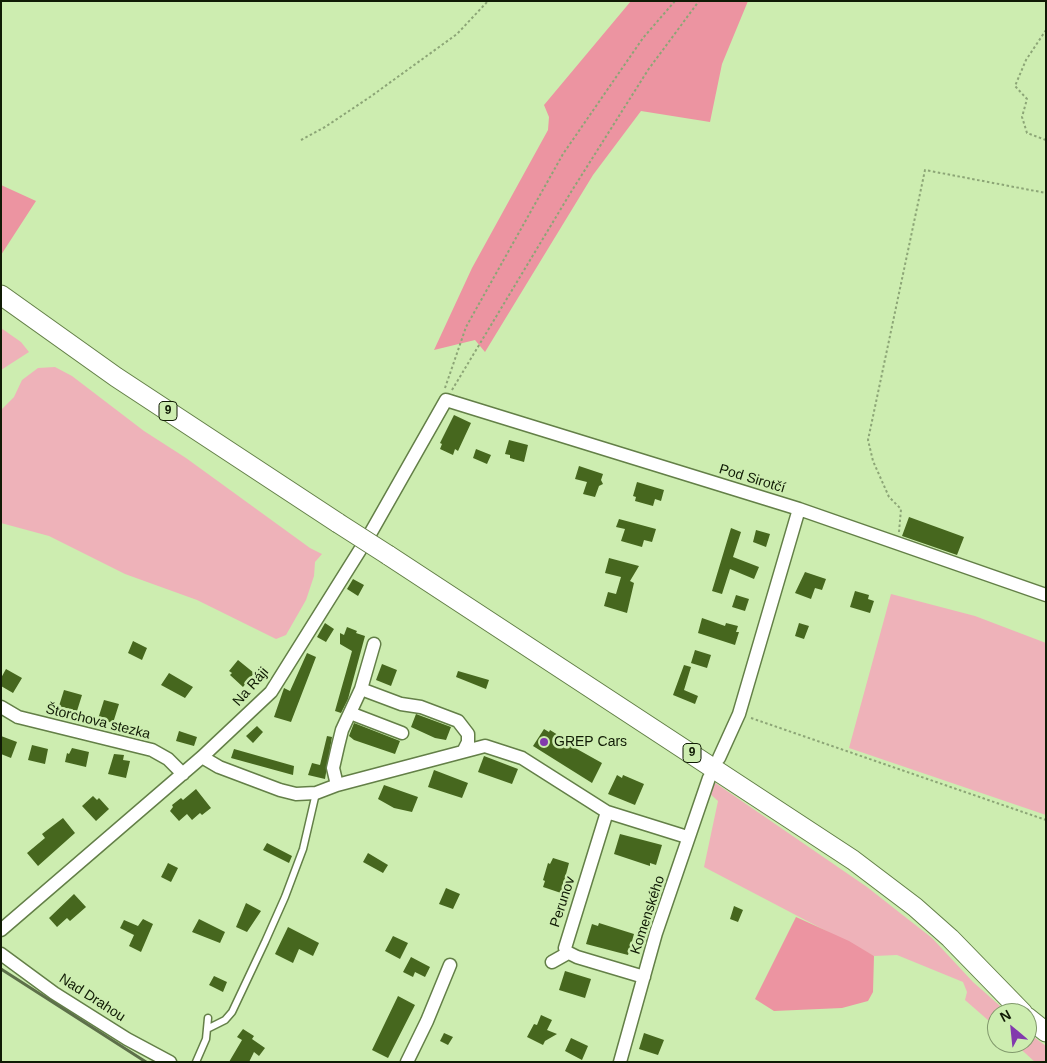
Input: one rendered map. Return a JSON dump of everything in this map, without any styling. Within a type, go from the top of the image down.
[{"type":"main road","name":"9","points":[[1,295],[116,377],[854,860],[915,907],[950,938],[1012,1003]]},
{"type":"street","name":"Pod Sirotčí","points":[[446,400],[799,509],[1046,595]]},
{"type":"street","name":"Na Ráji","points":[[1,930],[183,774],[271,692],[370,534],[446,400]]},
{"type":"street","points":[[719,758],[739,714],[799,509]]},
{"type":"street","points":[[337,785],[334,776],[335,759],[342,730],[361,689],[374,644]]},
{"type":"street","points":[[361,689],[401,704],[421,707],[458,721],[468,734],[468,742],[464,750]]},
{"type":"street","name":"Štorchova stezka","points":[[1,707],[18,717],[152,750],[168,759],[183,774]]},
{"type":"street","points":[[350,713],[402,733]]},
{"type":"street","points":[[202,757],[219,767],[280,790],[296,794],[316,793],[337,785],[485,746],[522,758],[608,812],[688,837]]},
{"type":"street","name":"Komenského","points":[[620,1062],[688,837],[709,778]]},
{"type":"street","name":"Perunov","points":[[568,953],[565,944],[608,812]]},
{"type":"street","points":[[552,962],[568,953],[644,978]]},
{"type":"street","name":"Nad Drahou","points":[[1,954],[70,1003],[127,1039],[170,1062]]},
{"type":"street","points":[[407,1062],[427,1021],[450,965]]},
{"type":"lane","points":[[209,1028],[225,1020],[232,1012],[265,942],[303,849],[316,793]]},
{"type":"lane","points":[[196,1062],[209,1028],[208,1018]]},
{"type":"path","points":[[301,140],[348,112],[457,34],[488,1]]},
{"type":"path","points":[[446,400],[445,386],[466,327],[563,154],[643,38],[676,1]]},
{"type":"path","points":[[446,400],[648,70],[699,1]]},
{"type":"path","points":[[1046,30],[1026,60],[1015,86],[1027,99],[1022,117],[1027,133],[1046,140]]},
{"type":"path","points":[[895,542],[901,527],[902,509],[889,497],[868,440],[925,170],[1046,193]]},
{"type":"path","points":[[739,714],[1046,820]]},
{"type":"shaded area","points":[[631,1],[748,1],[722,64],[710,122],[641,111],[593,175],[485,352],[475,340],[434,350],[472,268],[548,130],[549,117],[544,105]]},
{"type":"shaded area","points":[[1,185],[36,201],[1,255]]},
{"type":"shaded area","points":[[1,328],[21,342],[29,352],[1,370]]},
{"type":"shaded area","points":[[55,367],[72,376],[144,431],[186,458],[310,548],[322,554],[315,562],[314,576],[306,600],[286,635],[276,639],[197,600],[125,574],[49,536],[1,523],[1,410],[14,397],[22,380],[38,368]]},
{"type":"shaded area","points":[[891,594],[975,616],[1046,643],[1046,815],[849,748]]},
{"type":"shaded area","points":[[714,782],[867,887],[932,938],[973,982],[997,1003],[987,1003],[987,1019],[965,1000],[967,992],[963,982],[897,955],[874,956],[704,867],[718,801],[709,793]]},
{"type":"shaded area","points":[[796,917],[849,941],[874,956],[873,992],[868,1001],[842,1008],[774,1011],[755,999]]},
{"type":"shaded area","points":[[1037,1039],[1046,1046],[1046,1062],[1035,1062],[1025,1053],[1037,1053]]},
{"type":"building","points":[[454,415],[471,423],[458,451],[455,449],[453,455],[440,449],[442,444],[440,443]]},
{"type":"building","points":[[509,440],[528,445],[524,462],[510,458],[510,455],[505,454]]},
{"type":"building","points":[[476,449],[491,455],[487,464],[473,458]]},
{"type":"building","points":[[579,466],[603,474],[601,480],[603,484],[599,486],[595,497],[583,494],[587,482],[575,479]]},
{"type":"building","points":[[637,482],[664,490],[661,501],[655,499],[653,506],[635,501],[636,497],[633,496]]},
{"type":"building","points":[[909,517],[964,537],[957,555],[902,536]]},
{"type":"building","points":[[619,519],[656,529],[652,542],[644,540],[642,547],[621,541],[625,529],[616,527]]},
{"type":"building","points":[[731,528],[741,532],[733,557],[759,567],[754,579],[730,569],[722,594],[712,591]]},
{"type":"building","points":[[756,530],[770,534],[766,547],[753,542]]},
{"type":"building","points":[[609,558],[639,566],[630,581],[634,583],[627,613],[604,606],[608,592],[616,594],[621,577],[605,573]]},
{"type":"building","points":[[805,572],[826,579],[822,590],[815,588],[811,599],[795,593]]},
{"type":"building","points":[[353,579],[364,585],[358,596],[347,589]]},
{"type":"building","points":[[855,591],[869,595],[868,599],[874,601],[870,613],[850,607]]},
{"type":"building","points":[[736,595],[749,599],[745,611],[732,607]]},
{"type":"building","points":[[702,618],[725,626],[726,623],[738,626],[736,632],[739,632],[735,645],[698,633]]},
{"type":"building","points":[[325,623],[334,629],[326,642],[317,637]]},
{"type":"building","points":[[799,623],[809,626],[804,639],[795,636]]},
{"type":"building","points":[[347,627],[365,636],[348,699],[341,713],[335,711],[352,651],[340,644],[340,633],[344,635]]},
{"type":"building","points":[[133,641],[147,648],[142,660],[128,653]]},
{"type":"building","points":[[695,650],[711,655],[707,668],[691,663]]},
{"type":"building","points":[[307,653],[316,657],[291,722],[274,717],[284,688],[290,691]]},
{"type":"building","points":[[238,660],[254,673],[243,687],[230,675],[232,673],[229,671]]},
{"type":"building","points":[[382,664],[397,670],[391,686],[376,680]]},
{"type":"building","points":[[684,665],[691,667],[684,690],[698,696],[695,704],[673,695]]},
{"type":"building","points":[[6,669],[22,678],[13,693],[1,686],[1,678]]},
{"type":"building","points":[[458,671],[489,680],[486,689],[456,677]]},
{"type":"building","points":[[169,673],[193,687],[185,698],[161,685]]},
{"type":"building","points":[[64,690],[82,695],[77,711],[59,706]]},
{"type":"building","points":[[104,700],[119,704],[113,723],[98,719]]},
{"type":"building","points":[[416,714],[451,727],[446,740],[435,738],[411,727]]},
{"type":"building","points":[[354,723],[400,741],[395,754],[354,740],[349,736]]},
{"type":"building","points":[[257,726],[263,732],[253,743],[246,736]]},
{"type":"building","points":[[544,729],[549,732],[550,730],[569,742],[568,744],[602,763],[592,783],[533,746]]},
{"type":"building","points":[[179,731],[197,737],[194,746],[176,741]]},
{"type":"building","points":[[1,736],[17,742],[11,758],[1,754]]},
{"type":"building","points":[[327,736],[332,737],[325,779],[308,775],[312,763],[320,765]]},
{"type":"building","points":[[32,745],[48,749],[45,764],[28,760]]},
{"type":"building","points":[[72,748],[89,752],[86,767],[65,762],[67,753],[69,754]]},
{"type":"building","points":[[234,749],[294,766],[293,775],[231,758]]},
{"type":"building","points":[[114,754],[124,755],[123,760],[130,761],[126,778],[108,774]]},
{"type":"building","points":[[484,756],[518,769],[512,784],[478,772]]},
{"type":"building","points":[[434,770],[468,783],[462,798],[428,787]]},
{"type":"building","points":[[617,775],[622,778],[623,775],[644,784],[635,805],[608,794]]},
{"type":"building","points":[[384,785],[418,797],[412,812],[394,808],[378,799]]},
{"type":"building","points":[[196,789],[211,808],[202,815],[200,813],[192,820],[187,814],[179,821],[170,811],[173,807],[172,805],[181,798],[183,800]]},
{"type":"building","points":[[93,796],[97,800],[99,798],[109,809],[96,821],[82,806]]},
{"type":"building","points":[[63,818],[75,833],[38,866],[27,853],[45,838],[42,834]]},
{"type":"building","points":[[620,834],[662,845],[656,865],[650,863],[650,866],[614,854]]},
{"type":"building","points":[[267,843],[292,856],[289,863],[263,850]]},
{"type":"building","points":[[368,853],[388,865],[383,873],[363,862]]},
{"type":"building","points":[[553,858],[569,863],[561,893],[543,887],[548,863],[550,864]]},
{"type":"building","points":[[168,863],[178,868],[171,882],[161,877]]},
{"type":"building","points":[[446,888],[460,894],[453,909],[439,904]]},
{"type":"building","points":[[74,894],[86,907],[70,921],[67,918],[57,927],[49,918]]},
{"type":"building","points":[[246,903],[261,911],[247,932],[236,927]]},
{"type":"building","points":[[734,906],[743,910],[738,922],[730,919]]},
{"type":"building","points":[[143,919],[153,924],[141,952],[129,946],[134,935],[120,928],[124,920],[138,926]]},
{"type":"building","points":[[199,919],[225,932],[220,943],[192,932]]},
{"type":"building","points":[[599,923],[634,934],[628,955],[586,944],[592,924],[598,926]]},
{"type":"building","points":[[288,927],[319,943],[313,956],[299,949],[293,963],[275,954]]},
{"type":"building","points":[[393,936],[408,943],[400,959],[385,951]]},
{"type":"building","points":[[411,957],[430,967],[425,977],[415,972],[413,977],[403,972]]},
{"type":"building","points":[[565,971],[591,979],[585,998],[559,990]]},
{"type":"building","points":[[214,976],[227,982],[223,992],[209,985]]},
{"type":"building","points":[[398,996],[415,1005],[388,1058],[372,1050]]},
{"type":"building","points":[[541,1015],[552,1020],[547,1030],[557,1034],[545,1041],[543,1045],[527,1037],[534,1024],[537,1025]]},
{"type":"building","points":[[243,1029],[254,1036],[252,1039],[265,1048],[259,1056],[254,1052],[249,1062],[229,1062],[242,1040],[237,1037]]},
{"type":"building","points":[[444,1033],[453,1037],[448,1045],[440,1041]]},
{"type":"building","points":[[644,1033],[664,1040],[658,1055],[639,1049]]},
{"type":"building","points":[[571,1038],[588,1046],[582,1060],[565,1051]]},
{"type":"railway","points":[[1,969],[146,1062]]},
{"type":"place","name":"GREP Cars","points":[[544,742]]}]
